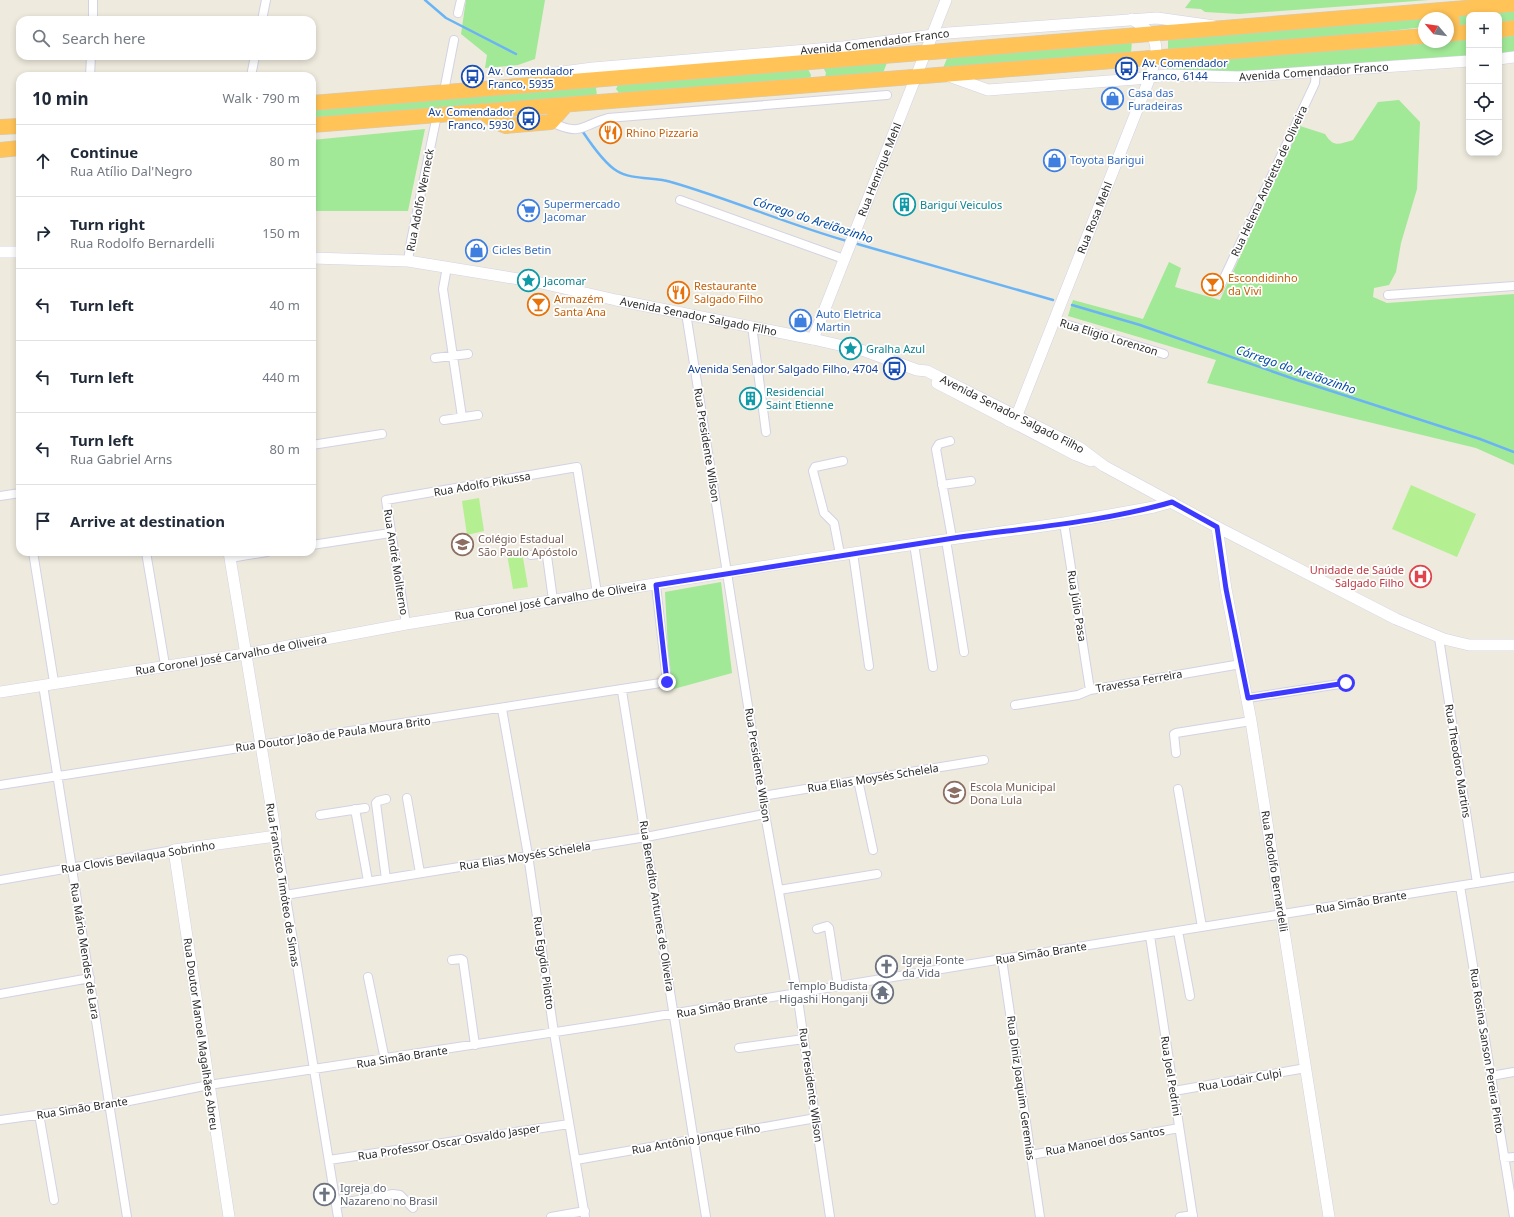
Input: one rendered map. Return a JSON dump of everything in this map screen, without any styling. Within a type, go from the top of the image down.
[{"type":"highway","name":"Avenida Comendador Franco","points":[[316,103],[610,77],[1514,4]]},
{"type":"highway","points":[[1502,30],[1514,28]]},
{"type":"highway","points":[[1454,33],[1466,32]]},
{"type":"highway","name":"Avenida Comendador Franco","points":[[316,125],[1418,36]]},
{"type":"highway","points":[[810,85],[816,83],[819,75],[818,67],[813,61]]},
{"type":"highway","points":[[610,77],[604,83],[603,92],[606,98],[611,101]]},
{"type":"highway","points":[[482,111],[496,122],[506,126],[551,122],[566,105]]},
{"type":"highway","points":[[0,127],[16,126]]},
{"type":"highway","points":[[0,150],[16,148]]},
{"type":"street","points":[[93,0],[93,16]]},
{"type":"street","points":[[263,16],[266,0]]},
{"type":"street","points":[[458,13],[460,0]]},
{"type":"street","name":"Rua Henrique Mehl","points":[[813,338],[946,0]]},
{"type":"street","name":"Avenida Comendador Franco","points":[[532,84],[547,74],[594,68],[843,47],[933,34],[1157,18],[1198,22],[1220,27]]},
{"type":"street","points":[[1132,19],[1152,33]]},
{"type":"street","name":"Rua Rosa Mehl","points":[[1013,418],[1055,320],[1150,77],[1156,57],[1157,46],[1152,33]]},
{"type":"street","points":[[444,91],[454,40]]},
{"type":"street","points":[[1502,59],[1514,57]]},
{"type":"street","points":[[90,72],[91,60]]},
{"type":"street","points":[[252,72],[254,60]]},
{"type":"street","name":"Avenida Comendador Franco","points":[[945,74],[988,90],[1180,74],[1238,77],[1466,61]]},
{"type":"street","name":"Rua Helena Andretta de Oliveira","points":[[1218,291],[1315,83],[1316,71]]},
{"type":"street","points":[[551,122],[573,130],[581,130],[599,120],[608,118],[887,95]]},
{"type":"street","name":"Rua Adolfo Werneck","points":[[408,261],[410,241],[437,115]]},
{"type":"street","points":[[680,200],[844,259]]},
{"type":"street","points":[[0,252],[16,252]]},
{"type":"street","name":"Avenida Senador Salgado Filho","points":[[316,258],[408,261],[537,282],[813,338],[883,356],[917,370],[927,371],[1013,418],[1080,448],[1104,466],[1217,527],[1396,619],[1439,638],[1469,644],[1514,645]]},
{"type":"street","points":[[447,267],[443,289],[462,417]]},
{"type":"street","points":[[1388,295],[1514,286]]},
{"type":"street","name":"Rua Presidente Wilson","points":[[686,313],[762,796],[797,993],[830,1217]]},
{"type":"street","name":"Rua Eligio Lorenzon","points":[[1055,320],[1164,354]]},
{"type":"street","points":[[752,326],[766,432]]},
{"type":"street","points":[[435,358],[468,354]]},
{"type":"street","points":[[444,420],[478,415]]},
{"type":"street","points":[[316,444],[382,434]]},
{"type":"street","points":[[950,441],[936,446],[964,652]]},
{"type":"street","points":[[840,554],[834,523],[824,513],[813,471],[815,467],[843,461]]},
{"type":"street","name":"Rua Adolfo Pikussa","points":[[386,500],[577,467],[597,593]]},
{"type":"street","points":[[942,485],[971,481]]},
{"type":"street","points":[[0,496],[16,494]]},
{"type":"street","name":"Rua André Moliterno","points":[[386,500],[390,533],[406,624]]},
{"type":"street","name":"Rua Coronel José Carvalho de Oliveira","points":[[0,692],[48,683],[245,654],[406,624],[656,585],[840,554],[1064,523],[1154,507],[1172,502]]},
{"type":"street","name":"Rua Júlio Pasa","points":[[1064,523],[1090,690]]},
{"type":"street","name":"Rua Rodolfo Bernardelli","points":[[1217,527],[1226,589],[1248,698],[1329,1217]]},
{"type":"street","points":[[316,544],[390,533]]},
{"type":"street","points":[[914,544],[933,667]]},
{"type":"street","points":[[531,555],[544,553],[547,556],[554,600]]},
{"type":"street","points":[[853,553],[869,666]]},
{"type":"street","name":"Rua Mário Mendes de Lara","points":[[33,556],[57,775],[127,1217]]},
{"type":"street","points":[[147,556],[165,665]]},
{"type":"street","name":"Rua Francisco Timóteo de Simas","points":[[230,556],[338,1217]]},
{"type":"street","name":"Rua Doutor João de Paula Moura Brito","points":[[0,785],[260,744],[622,691],[667,682],[656,585]]},
{"type":"street","name":"Rua Theodoro Martins","points":[[1439,638],[1477,883]]},
{"type":"street","name":"Travessa Ferreira","points":[[1015,705],[1078,695],[1090,690],[1241,664]]},
{"type":"street","points":[[1248,698],[1346,683]]},
{"type":"street","name":"Rua Benedito Antunes de Oliveira","points":[[622,691],[706,1217]]},
{"type":"street","name":"Rua Egydio Pilotto","points":[[502,709],[528,856],[554,1033],[585,1214]]},
{"type":"street","points":[[1176,753],[1174,734],[1176,732],[1251,721]]},
{"type":"street","name":"Rua Elias Moysés Schelela","points":[[762,796],[984,760]]},
{"type":"street","points":[[858,780],[873,850]]},
{"type":"street","points":[[1178,789],[1202,927]]},
{"type":"street","points":[[407,798],[420,873]]},
{"type":"street","points":[[386,799],[378,800],[376,803],[386,879]]},
{"type":"street","points":[[320,815],[364,808]]},
{"type":"street","points":[[355,809],[368,882]]},
{"type":"street","name":"Rua Elias Moysés Schelela","points":[[286,895],[528,856],[765,814]]},
{"type":"street","name":"Rua Clovis Bevilaqua Sobrinho","points":[[0,880],[174,850],[276,836]]},
{"type":"street","name":"Rua Doutor Manoel Magalhães Abreu","points":[[174,850],[229,1217]]},
{"type":"street","points":[[779,890],[877,874]]},
{"type":"street","name":"Rua Simão Brante","points":[[0,1120],[109,1105],[209,1086],[475,1046],[1002,959],[1514,877]]},
{"type":"street","name":"Rua Rosina Sanson Pereira Pinto","points":[[1460,886],[1514,1217]]},
{"type":"street","points":[[817,929],[827,926],[829,928],[838,986]]},
{"type":"street","points":[[1178,931],[1190,996]]},
{"type":"street","name":"Rua Joel Pedrini","points":[[1150,936],[1193,1216]]},
{"type":"street","name":"Rua Diniz Joaquim Geremias","points":[[1002,959],[1040,1217]]},
{"type":"street","points":[[452,960],[463,960],[475,1046]]},
{"type":"street","points":[[368,977],[384,1060]]},
{"type":"street","points":[[0,994],[90,978]]},
{"type":"street","points":[[739,1048],[804,1039]]},
{"type":"street","name":"Rua Lodair Culpi","points":[[1174,1091],[1306,1068]]},
{"type":"street","points":[[1491,1076],[1514,1072]]},
{"type":"street","points":[[39,1114],[54,1200]]},
{"type":"street","name":"Rua Antônio Jonque Filho","points":[[576,1160],[816,1118]]},
{"type":"street","name":"Rua Professor Oscar Osvaldo Jasper","points":[[329,1160],[569,1124]]},
{"type":"street","name":"Rua Manoel dos Santos","points":[[1031,1155],[1180,1128]]},
{"type":"street","points":[[1504,1158],[1514,1156]]},
{"type":"street","points":[[336,1204],[393,1194],[400,1195],[413,1208]]},
{"type":"street","points":[[552,1217],[585,1214]]},
{"type":"street","points":[[1180,1217],[1193,1216]]},
{"type":"green space","points":[[466,0],[545,0],[535,59],[518,65],[485,68],[487,55],[461,34]]},
{"type":"green space","points":[[1191,0],[1429,0],[1239,14],[1205,12],[1201,9],[1185,8]]},
{"type":"green space","points":[[1514,10],[1514,24],[1502,25],[1502,12],[1484,12]]},
{"type":"green space","points":[[1466,13],[1466,28],[1455,29],[1455,14]]},
{"type":"green space","points":[[1418,18],[1418,28],[1335,37],[1168,51],[1168,39]]},
{"type":"green space","points":[[1514,35],[1514,54],[1502,55],[1502,36]]},
{"type":"green space","points":[[1466,39],[1466,57],[1252,72],[1167,72],[1167,61],[1418,44],[1418,48],[1454,48],[1454,40]]},
{"type":"green space","points":[[1132,40],[1131,54],[943,68],[948,56]]},
{"type":"green space","points":[[888,60],[883,73],[825,77],[826,73],[823,67]]},
{"type":"green space","points":[[808,69],[811,75],[810,79],[620,94],[616,89],[619,83]]},
{"type":"green space","points":[[600,84],[596,88],[597,96],[316,121],[316,108]]},
{"type":"green space","points":[[1399,100],[1420,122],[1417,189],[1401,243],[1396,272],[1389,285],[1374,288],[1373,297],[1387,303],[1514,294],[1514,465],[1476,448],[1207,383],[1216,360],[1068,316],[1073,300],[1143,319],[1169,262],[1181,268],[1175,287],[1220,300],[1300,126],[1325,134],[1334,143],[1344,143],[1353,140],[1378,102]]},
{"type":"green space","points":[[425,129],[408,211],[316,211],[316,140]]},
{"type":"green space","points":[[1411,485],[1476,514],[1457,557],[1392,529]]},
{"type":"green space","points":[[479,498],[484,531],[467,535],[462,501]]},
{"type":"green space","points":[[522,552],[528,587],[513,589],[507,554]]},
{"type":"green space","points":[[721,582],[732,673],[670,690],[665,592]]},
{"type":"waterway","name":"Córrego do Areiãozinho","points":[[425,0],[446,18],[516,54]]},
{"type":"waterway","name":"Córrego do Areiãozinho","points":[[583,132],[603,159],[612,168],[623,174],[665,180],[847,241]]},
{"type":"waterway","name":"Córrego do Areiãozinho","points":[[854,243],[1053,300]]},
{"type":"waterway","name":"Córrego do Areiãozinho","points":[[1072,305],[1140,325],[1294,379],[1480,439],[1514,452]]},
{"type":"place","name":"Av. Comendador Franco, 6144","points":[[1126,69]]},
{"type":"place","name":"Av. Comendador Franco, 5935","points":[[473,77]]},
{"type":"place","name":"Casa das Furadeiras","points":[[1112,99]]},
{"type":"place","name":"Av. Comendador Franco, 5930","points":[[529,118]]},
{"type":"place","name":"Rhino Pizzaria","points":[[611,133]]},
{"type":"place","name":"Toyota Barigui","points":[[1054,160]]},
{"type":"place","name":"Bariguí Veiculos","points":[[904,205]]},
{"type":"place","name":"Supermercado Jacomar","points":[[529,210]]},
{"type":"place","name":"Cicles Betin","points":[[477,250]]},
{"type":"place","name":"Jacomar","points":[[528,281]]},
{"type":"place","name":"Escondidinho da Vivi","points":[[1213,284]]},
{"type":"place","name":"Restaurante Salgado Filho","points":[[679,292]]},
{"type":"place","name":"Armazém Santa Ana","points":[[539,305]]},
{"type":"place","name":"Auto Eletrica Martin","points":[[801,320]]},
{"type":"place","name":"Gralha Azul","points":[[850,349]]},
{"type":"place","name":"Avenida Senador Salgado Filho, 4704","points":[[894,369]]},
{"type":"place","name":"Residencial Saint Etienne","points":[[750,398]]},
{"type":"place","name":"Colégio Estadual São Paulo Apóstolo","points":[[462,545]]},
{"type":"place","name":"Unidade de Saúde Salgado Filho","points":[[1420,576]]},
{"type":"place","name":"Escola Municipal Dona Lula","points":[[955,793]]},
{"type":"place","name":"Igreja Fonte da Vida","points":[[886,966]]},
{"type":"place","name":"Templo Budista Higashi Honganji","points":[[883,992]]},
{"type":"place","name":"Igreja do Nazareno no Brasil","points":[[324,1194]]},
{"type":"route","points":[[667,682],[656,585],[840,554],[1064,523],[1154,507],[1172,502],[1217,527],[1226,589],[1248,698],[1346,683]]}]
